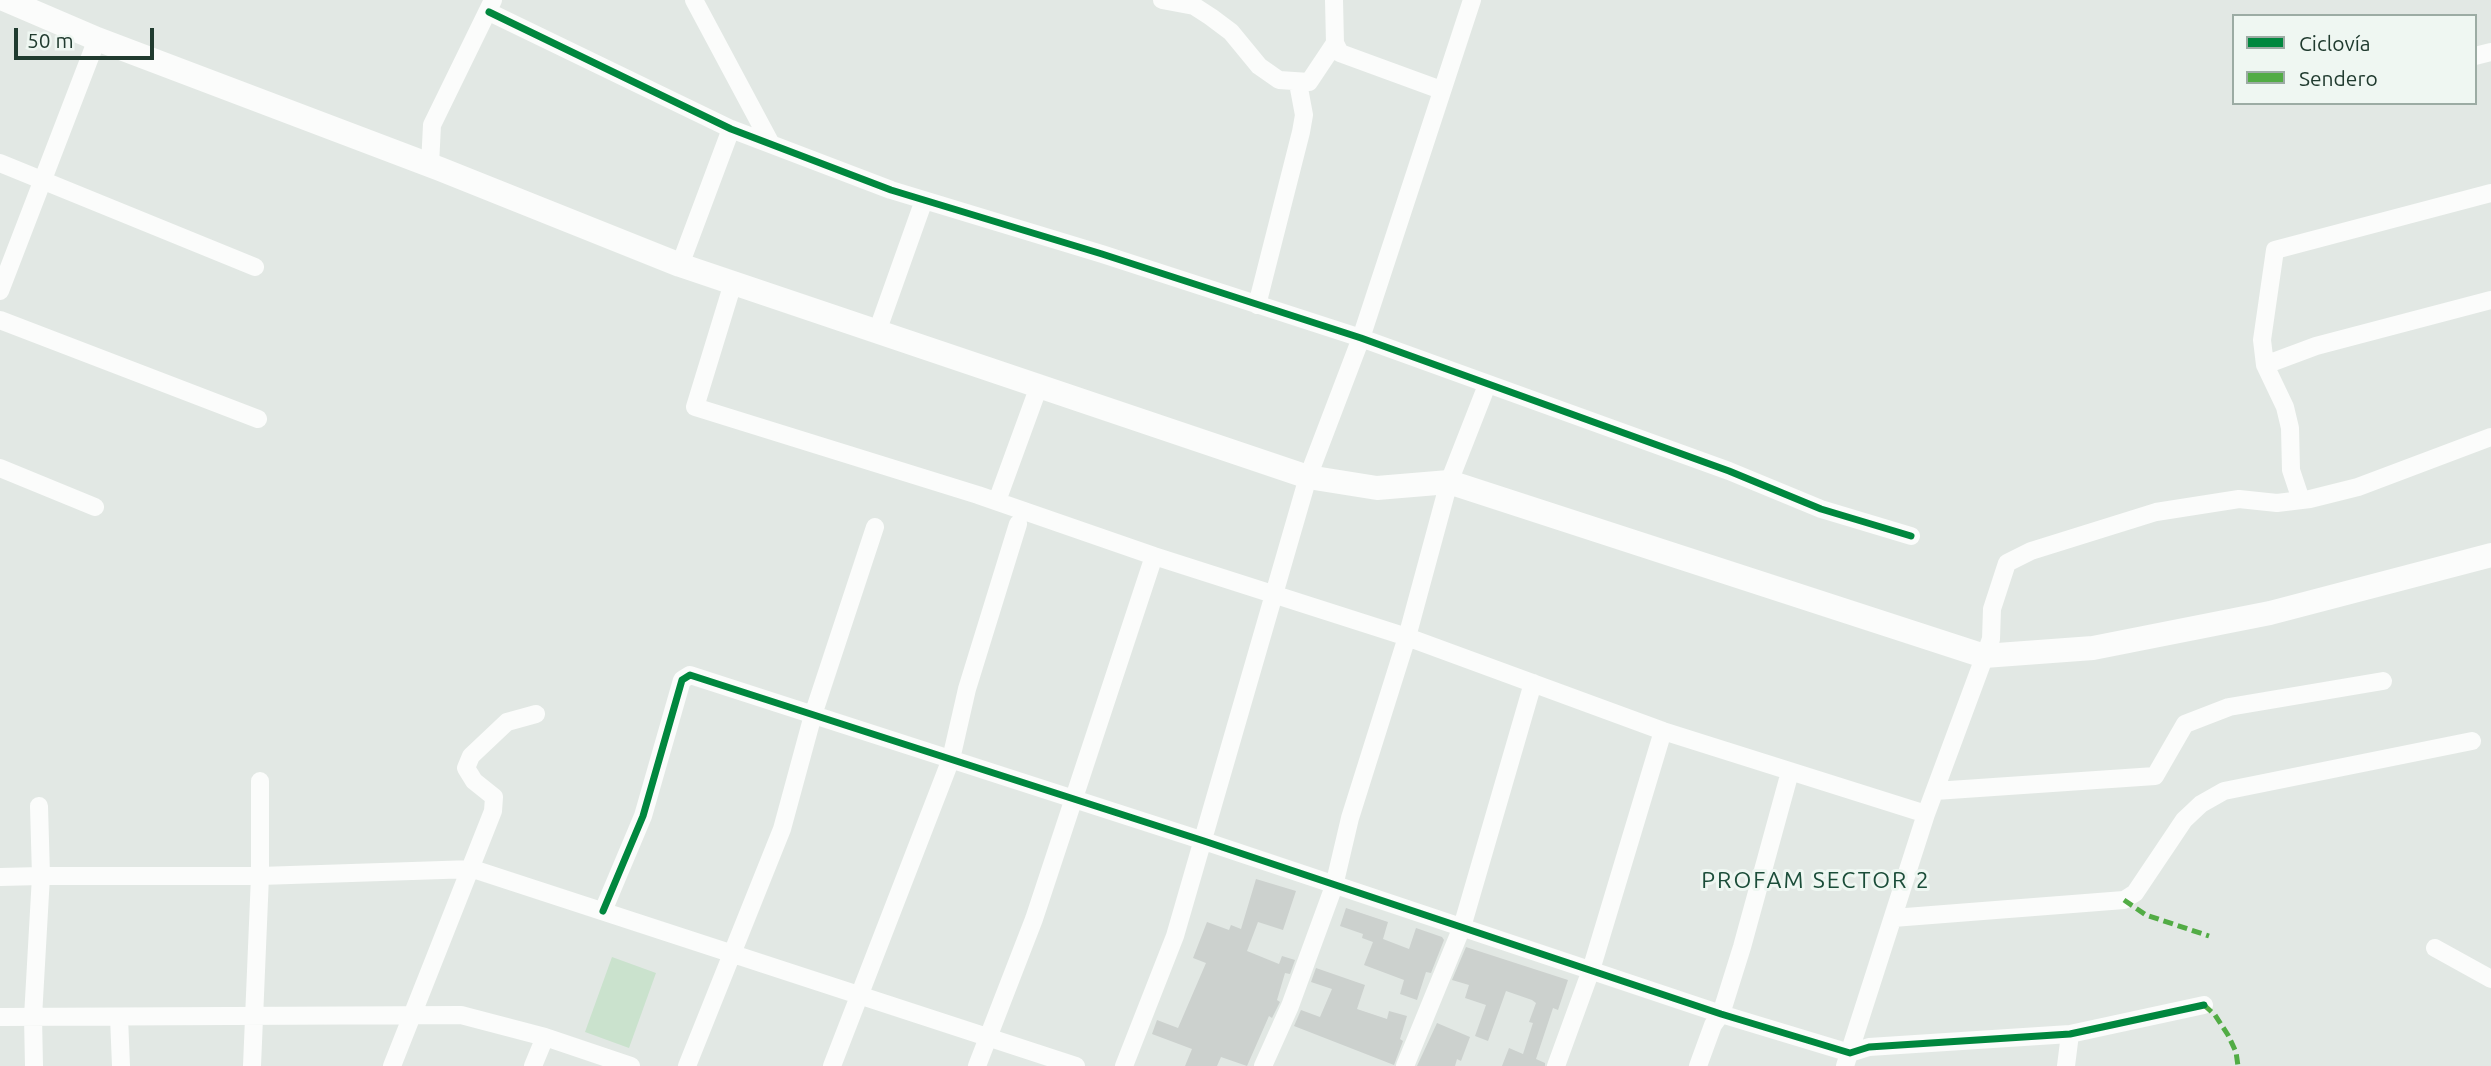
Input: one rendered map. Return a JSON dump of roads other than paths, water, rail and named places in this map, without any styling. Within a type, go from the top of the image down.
[{"type":"main road","points":[[6,0],[97,39],[430,165],[680,265],[1308,477],[1377,488],[1449,482],[1984,656],[2094,648],[2270,613],[2491,555]]},
{"type":"street","points":[[694,0],[771,144]]},
{"type":"street","points":[[1162,0],[1194,6],[1231,32],[1259,66],[1279,80],[1309,82],[1335,43]]},
{"type":"street","points":[[1334,0],[1335,43],[1340,53],[1441,90]]},
{"type":"street","points":[[1336,23],[1348,0]]},
{"type":"street","points":[[1124,1066],[1175,936],[1276,597],[1308,477],[1361,338],[1472,0]]},
{"type":"street","points":[[430,165],[432,125],[491,6],[731,129],[771,144],[924,200],[1361,338],[1729,471],[1821,509],[1911,536]]},
{"type":"street","points":[[0,291],[97,39]]},
{"type":"street","points":[[1257,305],[1301,132],[1304,115],[1298,83]]},
{"type":"street","points":[[680,265],[731,129]]},
{"type":"street","points":[[0,163],[255,267]]},
{"type":"street","points":[[2301,500],[2291,470],[2290,428],[2286,407],[2265,365],[2262,340],[2274,250],[2491,192]]},
{"type":"street","points":[[877,332],[924,200]]},
{"type":"street","points":[[733,283],[695,407],[997,501],[1276,597],[1406,637],[1662,731],[1926,814]]},
{"type":"street","points":[[2265,365],[2316,346],[2491,300]]},
{"type":"street","points":[[0,320],[258,419]]},
{"type":"street","points":[[1264,1066],[1290,1006],[1334,886],[1350,818],[1406,637],[1449,482],[1488,385]]},
{"type":"street","points":[[997,501],[1039,386]]},
{"type":"street","points":[[1847,1060],[1926,814],[1991,639],[1992,610],[2007,563],[2031,551],[2157,512],[2239,499],[2277,503],[2301,500],[2404,472],[2491,437]]},
{"type":"street","points":[[0,468],[95,507]]},
{"type":"street","points":[[832,1066],[858,993],[951,759],[967,689],[1018,524]]},
{"type":"street","points":[[687,1066],[782,830],[813,715],[875,527]]},
{"type":"street","points":[[977,1066],[1034,919],[1154,556]]},
{"type":"street","points":[[603,912],[643,816],[682,680],[690,675],[1204,841],[1721,1014],[1847,1060]]},
{"type":"street","points":[[1935,791],[2155,776],[2185,724],[2229,706],[2383,681]]},
{"type":"street","points":[[1405,1066],[1462,927],[1533,683]]},
{"type":"street","points":[[392,1066],[473,869],[493,811],[494,797],[474,781],[466,768],[471,757],[508,722],[536,714]]},
{"type":"street","points":[[1556,1066],[1591,970],[1662,731]]},
{"type":"street","points":[[1893,918],[2124,900],[2135,893],[2184,820],[2201,804],[2224,791],[2472,741]]},
{"type":"street","points":[[1698,1066],[1713,1024],[1721,1014],[1790,772]]},
{"type":"street","points":[[252,1066],[252,1015],[260,876],[260,781]]},
{"type":"street","points":[[34,1066],[33,1017],[41,876],[39,806]]},
{"type":"street","points":[[0,877],[260,876],[473,869],[1076,1066]]},
{"type":"street","points":[[2435,948],[2491,979]]},
{"type":"street","points":[[1847,1060],[1869,1047],[2070,1034],[2204,1005]]},
{"type":"street","points":[[0,1017],[415,1013],[461,1015],[545,1037],[631,1066]]},
{"type":"street","points":[[119,1017],[121,1066]]},
{"type":"street","points":[[2066,1066],[2070,1034]]},
{"type":"street","points":[[533,1066],[545,1037]]},
{"type":"district","name":"PROFAM SECTOR 2","points":[[1816,880]]}]
